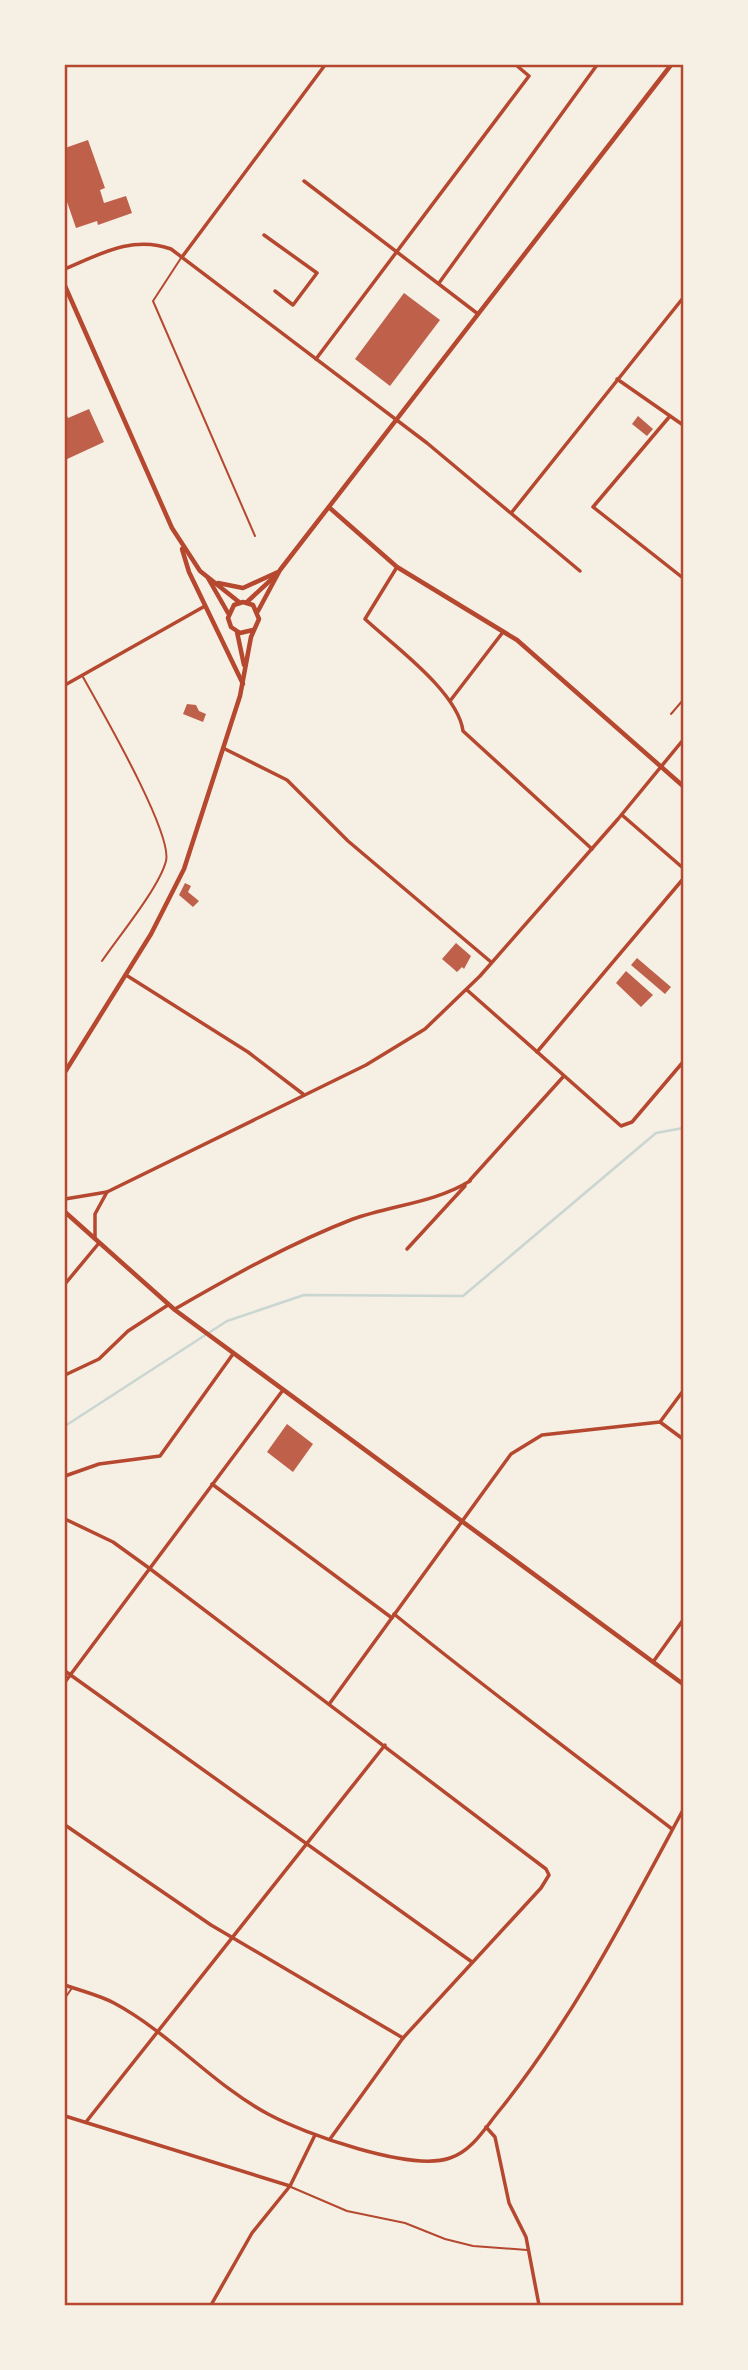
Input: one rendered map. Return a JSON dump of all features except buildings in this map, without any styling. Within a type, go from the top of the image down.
[{"type":"street","points":[[182,257],[325,65]]},
{"type":"street","points":[[316,359],[528,76],[516,65]]},
{"type":"street","points":[[439,283],[597,65]]},
{"type":"street","points":[[229,613],[239,603],[247,602],[279,572],[331,509],[671,65]]},
{"type":"street","points":[[304,181],[480,315]]},
{"type":"street","points":[[264,235],[317,273],[293,305],[275,291]]},
{"type":"street","points":[[65,269],[127,244],[165,247],[182,257],[398,421],[512,512],[580,571]]},
{"type":"street","points":[[65,286],[182,546],[205,606],[243,685]]},
{"type":"street","points":[[512,512],[683,298]]},
{"type":"street","points":[[618,379],[683,425]]},
{"type":"street","points":[[670,416],[593,507],[683,578]]},
{"type":"street","points":[[331,509],[397,567],[504,630],[683,786]]},
{"type":"street","points":[[182,546],[210,579],[239,603]]},
{"type":"street","points":[[397,567],[365,619],[450,701],[459,713],[463,732],[592,849]]},
{"type":"street","points":[[210,579],[243,587],[279,572]]},
{"type":"street","points":[[65,1072],[160,918],[184,869],[243,685],[253,630],[259,619],[258,611],[279,572]]},
{"type":"street","points":[[210,579],[229,613],[229,623],[237,631],[245,668]]},
{"type":"street","points":[[247,602],[258,611]]},
{"type":"street","points":[[65,685],[205,606]]},
{"type":"street","points":[[237,631],[253,630]]},
{"type":"street","points":[[450,701],[504,630]]},
{"type":"street","points":[[65,1199],[107,1192],[366,1065],[415,1037],[467,990],[622,815],[683,740]]},
{"type":"street","points":[[222,747],[287,780],[348,841],[492,962]]},
{"type":"street","points":[[622,815],[683,868]]},
{"type":"street","points":[[537,1052],[683,879]]},
{"type":"street","points":[[126,975],[248,1052],[303,1094]]},
{"type":"street","points":[[467,990],[621,1126],[629,1124],[683,1062]]},
{"type":"street","points":[[407,1249],[564,1076]]},
{"type":"street","points":[[175,1310],[234,1276],[336,1226],[368,1214],[437,1198],[470,1181]]},
{"type":"street","points":[[65,1284],[97,1241],[95,1214],[107,1192]]},
{"type":"street","points":[[65,1212],[168,1305],[683,1684]]},
{"type":"street","points":[[65,1376],[99,1359],[128,1331],[168,1305]]},
{"type":"street","points":[[65,1476],[99,1464],[160,1456],[233,1354]]},
{"type":"street","points":[[65,1682],[283,1390]]},
{"type":"street","points":[[660,1422],[683,1391]]},
{"type":"street","points":[[330,1703],[511,1454],[525,1443],[542,1435],[660,1422],[683,1439]]},
{"type":"street","points":[[212,1484],[393,1616],[512,1710],[542,1727],[673,1829]]},
{"type":"street","points":[[65,1518],[113,1542],[149,1568],[385,1745],[546,1869],[549,1875],[541,1888],[403,2038],[330,2139]]},
{"type":"street","points":[[653,1662],[683,1620]]},
{"type":"street","points":[[65,1671],[472,1962]]},
{"type":"street","points":[[86,2122],[385,1745]]},
{"type":"street","points":[[65,1985],[113,2002],[158,2031],[227,2089],[269,2114],[315,2135],[416,2162],[433,2162],[462,2152],[486,2127],[562,2026],[683,1810]]},
{"type":"street","points":[[65,1825],[233,1938],[403,2038]]},
{"type":"street","points":[[65,2116],[290,2186]]},
{"type":"street","points":[[486,2127],[495,2137],[506,2194],[523,2227],[530,2250],[539,2305]]},
{"type":"street","points":[[211,2305],[252,2233],[290,2186],[315,2135]]},
{"type":"lane","points":[[182,257],[153,301],[255,536]]},
{"type":"lane","points":[[83,677],[135,775],[166,845],[166,861],[157,879],[102,961]]},
{"type":"lane","points":[[671,714],[683,700]]},
{"type":"lane","points":[[65,1998],[72,1987]]},
{"type":"lane","points":[[290,2186],[347,2211],[405,2223],[445,2239],[473,2246],[530,2250]]},
{"type":"waterway","points":[[65,1426],[227,1321],[304,1295],[463,1296],[656,1133],[683,1128]]}]
